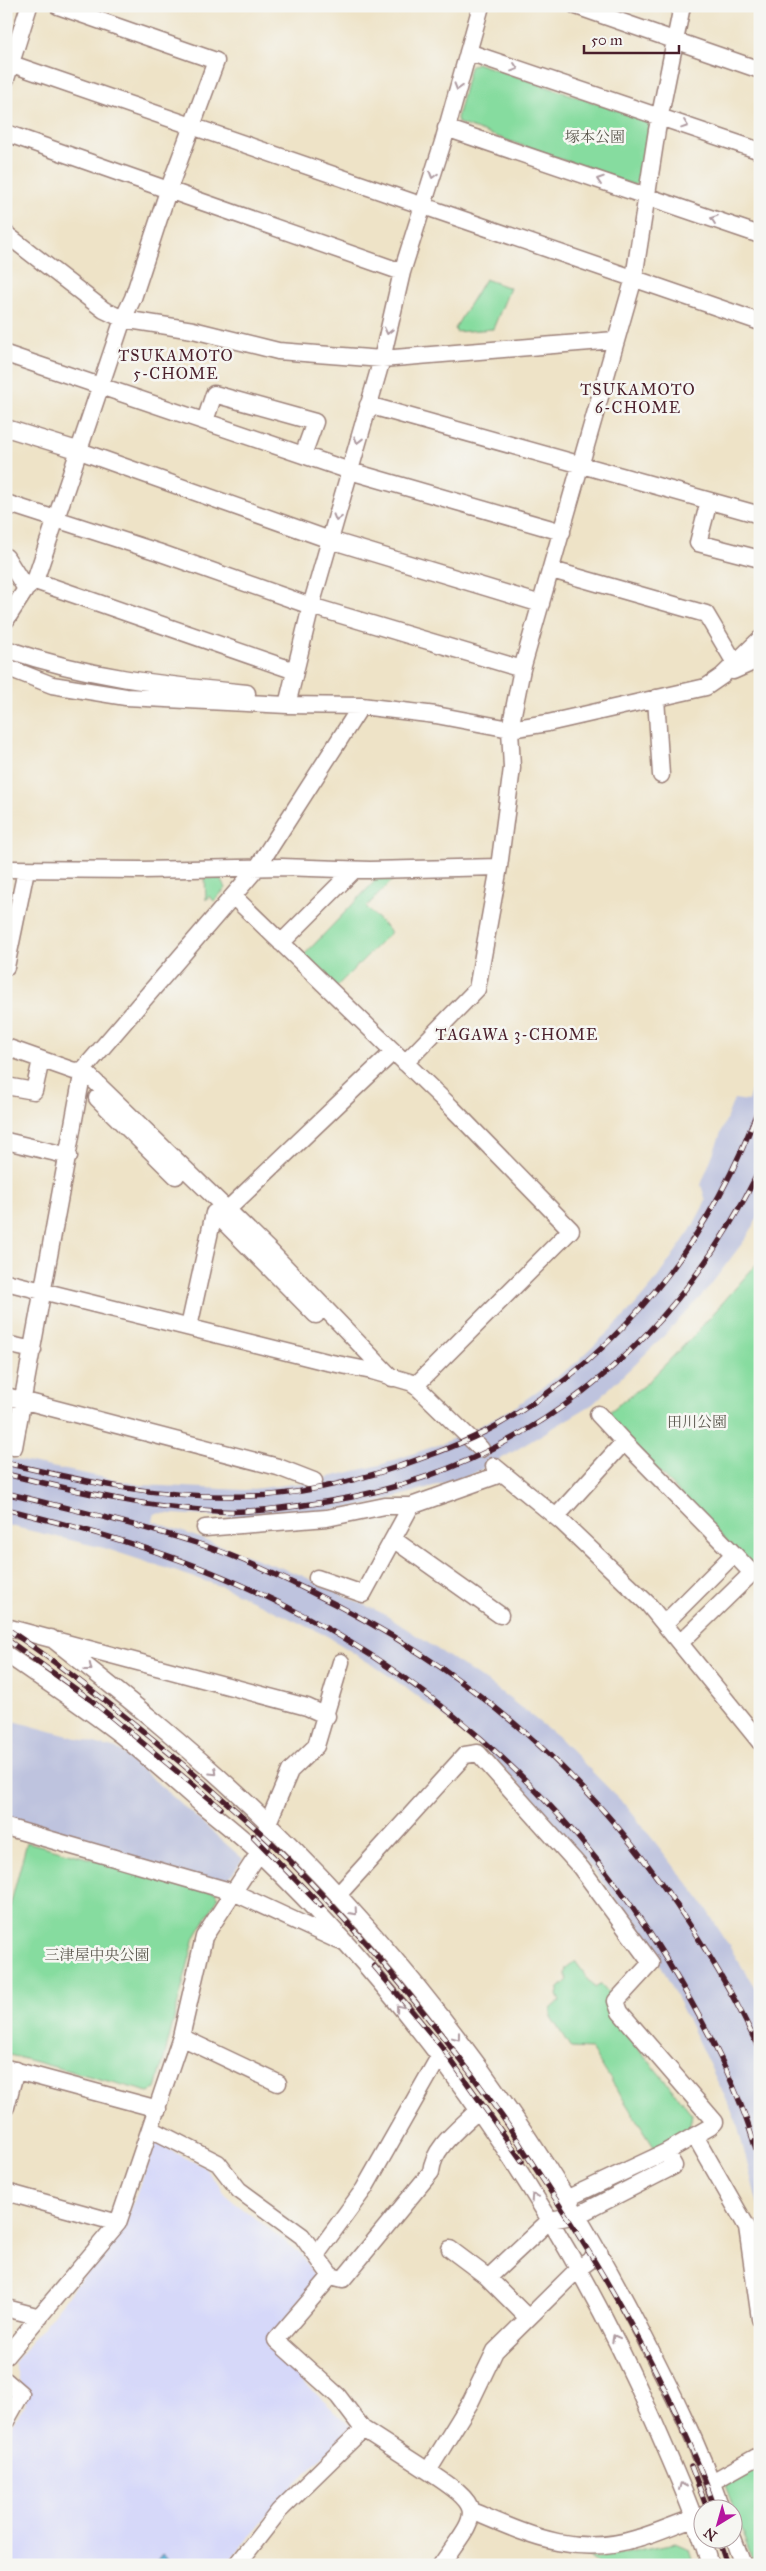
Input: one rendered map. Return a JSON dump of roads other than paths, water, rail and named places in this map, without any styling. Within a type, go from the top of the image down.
[{"type":"street","points":[[6,80],[9,63],[30,6]]},
{"type":"street","points":[[6,620],[30,585],[57,520],[78,450],[122,319],[133,298],[191,125],[216,61],[58,6]]},
{"type":"street","points":[[288,699],[311,606],[382,359],[402,272],[424,204],[480,6]]},
{"type":"street","points":[[576,6],[760,70]]},
{"type":"street","points":[[405,1063],[476,989],[499,867],[512,768],[510,729],[522,669],[582,466],[615,340],[634,278],[660,116],[682,6]]},
{"type":"street","points":[[468,52],[760,151]]},
{"type":"street","points":[[9,63],[424,204],[760,322]]},
{"type":"street","points":[[446,128],[760,235]]},
{"type":"street","points":[[6,133],[402,272]]},
{"type":"street","points":[[6,234],[90,300],[122,319],[193,330],[278,350],[382,359],[615,340]]},
{"type":"street","points":[[6,354],[350,472],[562,532]]},
{"type":"street","points":[[205,421],[214,394],[315,422],[303,455]]},
{"type":"street","points":[[368,405],[760,515]]},
{"type":"street","points":[[6,428],[78,450],[330,540],[520,596],[541,604]]},
{"type":"street","points":[[709,501],[698,543],[760,560]]},
{"type":"street","points":[[6,503],[158,552],[311,606],[522,669]]},
{"type":"street","points":[[6,557],[30,585],[295,671]]},
{"type":"street","points":[[552,570],[706,614],[735,663]]},
{"type":"street","points":[[722,676],[760,639]]},
{"type":"street","points":[[6,649],[80,672],[136,682],[436,715],[510,729],[706,687],[722,676],[760,659]]},
{"type":"street","points":[[6,667],[52,684],[126,698],[288,699]]},
{"type":"street","points":[[656,698],[661,775]]},
{"type":"street","points":[[6,1445],[14,1447],[69,1156],[82,1076],[234,897],[256,868],[361,706]]},
{"type":"street","points":[[6,869],[256,868],[354,870],[499,867]]},
{"type":"street","points":[[6,967],[26,870]]},
{"type":"street","points":[[281,943],[354,870]]},
{"type":"street","points":[[234,897],[348,1006],[571,1230],[415,1386]]},
{"type":"street","points":[[6,1047],[74,1071],[82,1076],[117,1120],[220,1211],[392,1378]]},
{"type":"street","points":[[189,1327],[220,1211],[393,1052]]},
{"type":"street","points":[[6,1086],[34,1091],[41,1060]]},
{"type":"street","points":[[6,1141],[69,1156]]},
{"type":"street","points":[[220,1211],[372,1371]]},
{"type":"street","points":[[6,1282],[372,1371],[415,1386],[481,1449]]},
{"type":"street","points":[[6,1344],[33,1350]]},
{"type":"street","points":[[6,1396],[278,1467],[314,1481]]},
{"type":"street","points":[[598,1414],[752,1573],[681,1642]]},
{"type":"street","points":[[556,1517],[624,1442]]},
{"type":"street","points":[[205,1528],[327,1518],[385,1506],[412,1506],[498,1470],[556,1517],[648,1604],[681,1642],[760,1742]]},
{"type":"street","points":[[316,1578],[363,1594],[412,1506]]},
{"type":"street","points":[[393,1539],[500,1615]]},
{"type":"street","points":[[665,1623],[734,1554]]},
{"type":"street","points":[[6,1627],[307,1707],[327,1716]]},
{"type":"street","points":[[51,1638],[193,1753],[268,1823],[338,1894],[455,2033],[504,2100],[568,2198],[600,2253],[679,2405],[718,2498]]},
{"type":"street","points":[[6,1654],[120,1735],[259,1853],[348,1945],[438,2058],[477,2111],[550,2220],[628,2363],[694,2503]]},
{"type":"street","points":[[6,2356],[118,2223],[158,2109],[180,2037],[201,1945],[259,1853],[268,1823],[290,1771],[316,1746],[327,1716],[341,1662]]},
{"type":"street","points":[[338,1894],[465,1755],[478,1753],[581,1868],[651,1963],[616,2001],[620,2012],[715,2122],[666,2152],[568,2198]]},
{"type":"street","points":[[6,1827],[233,1892],[348,1945]]},
{"type":"street","points":[[180,2037],[278,2083]]},
{"type":"street","points":[[316,2255],[364,2189],[438,2058]]},
{"type":"street","points":[[6,2107],[11,2069],[158,2109]]},
{"type":"street","points":[[151,2129],[218,2163],[239,2190],[302,2236],[331,2276],[343,2279],[431,2172],[432,2161],[438,2151],[477,2111]]},
{"type":"street","points":[[695,2136],[747,2227],[760,2319]]},
{"type":"street","points":[[488,2278],[550,2220],[578,2215],[674,2166],[666,2152]]},
{"type":"street","points":[[617,2174],[626,2190]]},
{"type":"street","points":[[6,2192],[118,2223]]},
{"type":"street","points":[[450,2249],[488,2278],[527,2317]]},
{"type":"street","points":[[428,2471],[471,2401],[495,2351],[527,2317],[578,2269],[600,2253]]},
{"type":"street","points":[[331,2276],[276,2340],[338,2396],[363,2429],[428,2471],[466,2500],[472,2511],[472,2520],[441,2565]]},
{"type":"street","points":[[6,2308],[40,2317]]},
{"type":"street","points":[[6,2381],[22,2394],[6,2422]]},
{"type":"street","points":[[237,2565],[279,2512],[363,2429]]},
{"type":"street","points":[[712,2482],[760,2455]]},
{"type":"street","points":[[472,2511],[540,2539],[589,2547],[637,2539],[694,2518]]},
{"type":"street","points":[[707,2548],[710,2565]]},
{"type":"street","points":[[737,2548],[743,2565]]},
{"type":"water","points":[[162,2554],[175,2565],[153,2565]]},
{"type":"railway","points":[[6,1463],[127,1488],[187,1495],[251,1496],[288,1493],[362,1478],[422,1458],[472,1438],[496,1426],[541,1398],[583,1365],[622,1328],[657,1289],[689,1246],[716,1201],[740,1153],[760,1104]]},
{"type":"railway","points":[[6,1474],[138,1502],[191,1509],[245,1511],[325,1502],[397,1486],[465,1462],[527,1430],[584,1391],[636,1345],[683,1292],[724,1233],[760,1169]]},
{"type":"railway","points":[[6,1493],[173,1536],[225,1553],[254,1565],[368,1622],[423,1656],[475,1692],[524,1732],[570,1775],[613,1822],[653,1872],[691,1927],[719,1973],[737,2004],[760,2052]]},
{"type":"railway","points":[[6,1509],[152,1550],[237,1583],[302,1615],[365,1651],[425,1693],[481,1738],[533,1788],[582,1842],[626,1899],[666,1959],[695,2008],[733,2085],[760,2165]]},
{"type":"railway","points":[[6,1628],[85,1685],[136,1725],[262,1833],[347,1922],[427,2016],[505,2121],[559,2204],[610,2288],[657,2373],[678,2417],[711,2498]]},
{"type":"railway","points":[[6,1639],[91,1700],[221,1808]]},
{"type":"railway","points":[[253,1836],[321,1906]]},
{"type":"railway","points":[[374,1966],[441,2046],[522,2161]]},
{"type":"railway","points":[[691,2466],[703,2498]]},
{"type":"railway","points":[[721,2548],[727,2565]]},
{"type":"district","name":"TSUKAMOTO 5-CHOME","points":[[176,364]]},
{"type":"district","name":"TSUKAMOTO 6-CHOME","points":[[638,398]]},
{"type":"district","name":"TAGAWA 3-CHOME","points":[[517,1034]]},
{"type":"park label","name":"塚本公園","points":[[595,137]]},
{"type":"park label","name":"田川公園","points":[[697,1422]]},
{"type":"park label","name":"三津屋中央公園","points":[[97,1955]]}]
